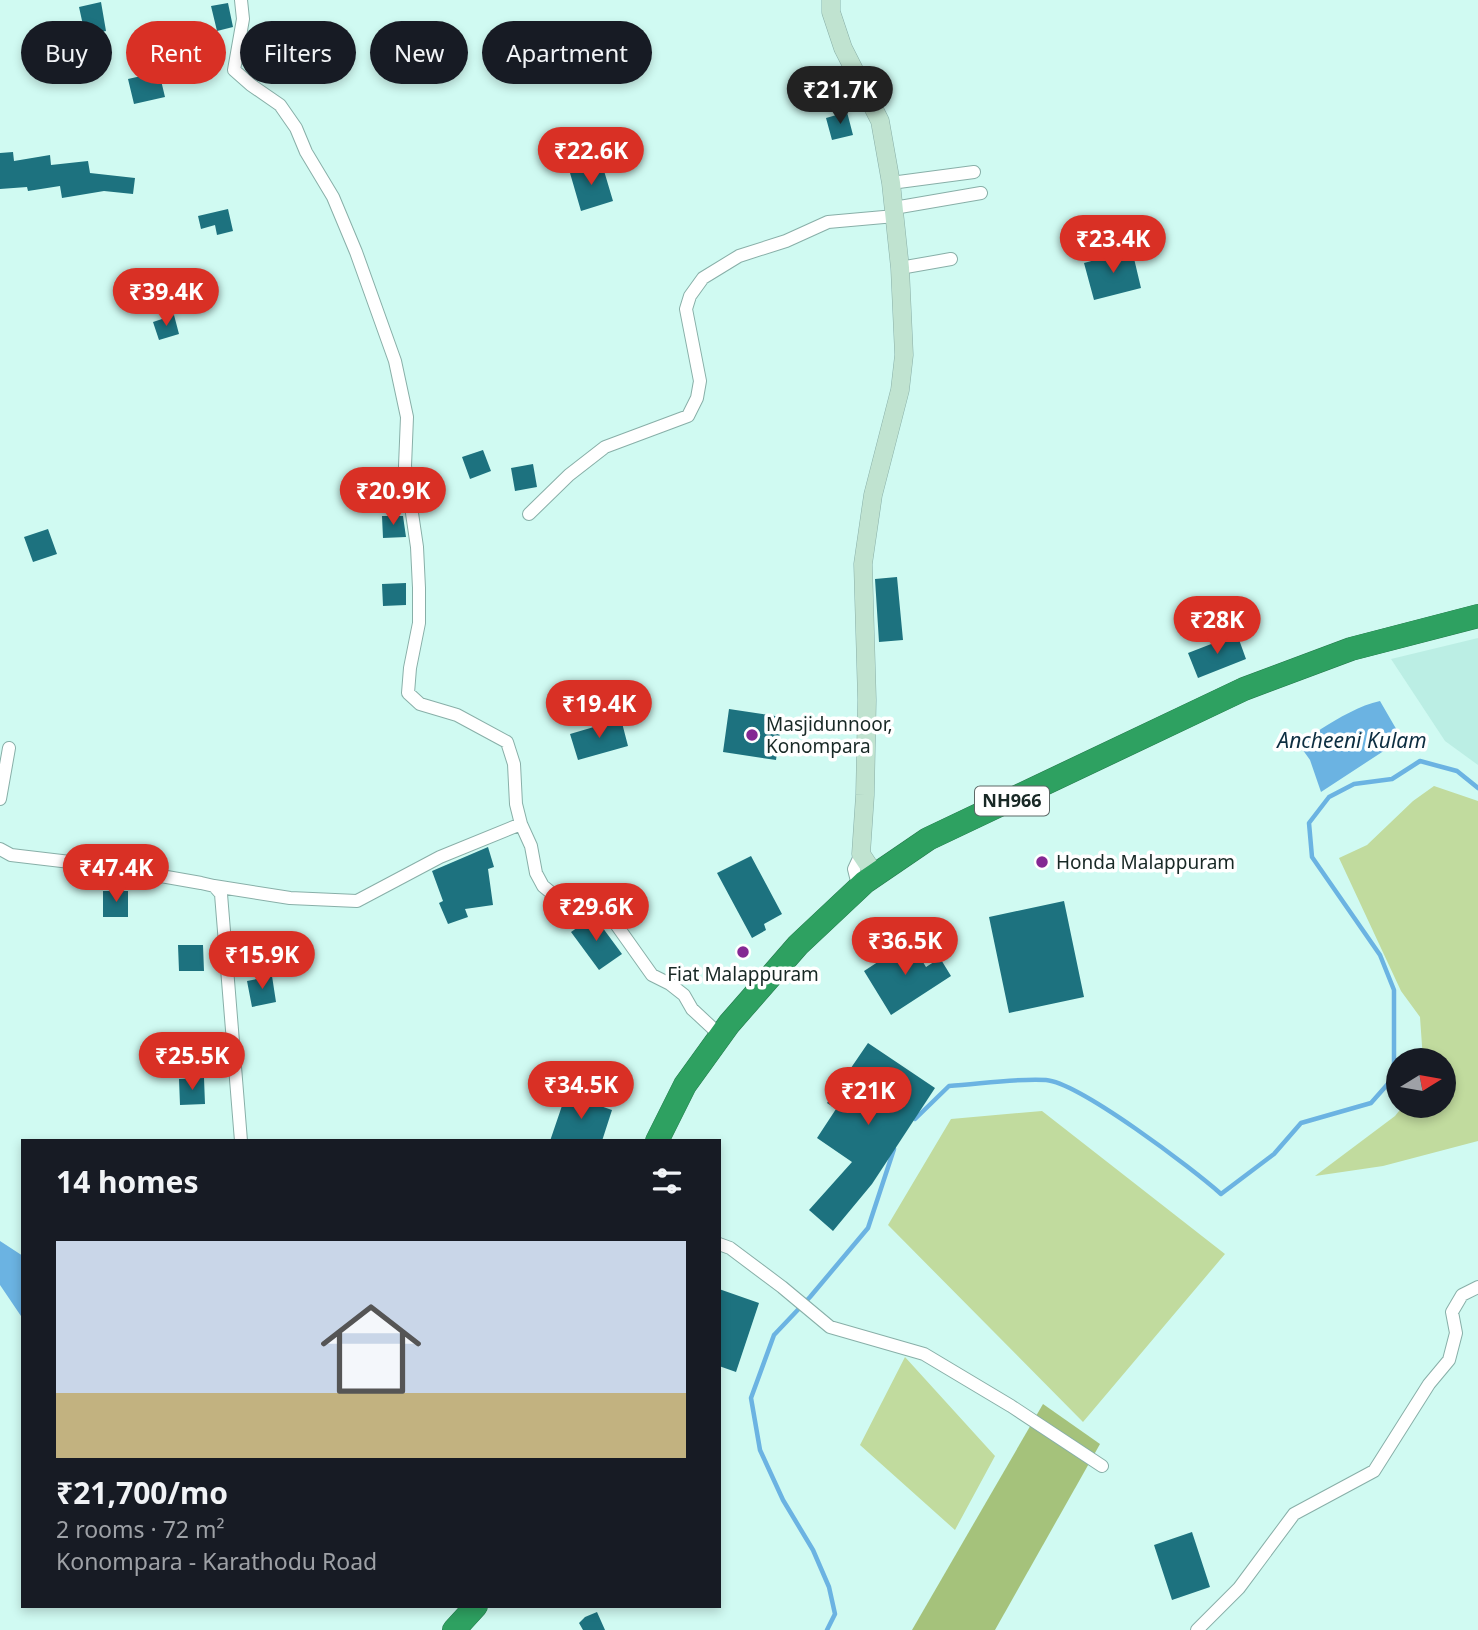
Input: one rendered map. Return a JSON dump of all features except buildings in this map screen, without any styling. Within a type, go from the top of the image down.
[{"type":"highway","name":"NH966","points":[[658,1139],[685,1085],[720,1035],[798,946],[867,882],[928,839],[1244,690],[1351,649],[1478,616]]},
{"type":"highway","points":[[454,1630],[473,1608]]},
{"type":"main road","points":[[831,0],[831,12],[843,48],[880,121],[891,183],[900,268],[904,355],[900,390],[873,495],[863,564],[866,748],[861,854],[867,882]]},
{"type":"street","points":[[241,0],[243,19],[234,70],[280,105],[334,197],[388,338],[405,403],[405,466],[417,547],[419,606],[419,623],[408,693],[420,704],[457,716],[507,742],[514,764],[516,804],[531,846],[536,873],[543,886],[560,900],[578,906],[593,904],[608,913],[652,975],[684,995],[692,1009],[720,1035]]},
{"type":"street","points":[[891,183],[974,172]]},
{"type":"street","points":[[529,514],[569,475],[606,447],[688,416],[697,398],[700,381],[686,309],[690,296],[703,278],[739,256],[786,241],[828,222],[894,212],[981,193]]},
{"type":"street","points":[[900,268],[951,259]]},
{"type":"street","points":[[0,799],[9,748]]},
{"type":"street","points":[[0,849],[11,855],[104,866],[290,898],[357,901],[440,857],[521,824]]},
{"type":"street","points":[[214,886],[220,894],[241,1139]]},
{"type":"street","points":[[721,1245],[730,1248],[782,1287],[830,1327],[925,1354],[1102,1466]]},
{"type":"street","points":[[1197,1630],[1240,1588],[1294,1514],[1374,1471],[1429,1384],[1449,1360],[1456,1333],[1452,1312],[1462,1295],[1478,1287]]},
{"type":"shaded area","points":[[1478,638],[1478,765],[1445,741],[1391,659]]},
{"type":"green space","points":[[1434,786],[1478,801],[1478,1141],[1383,1166],[1315,1176],[1392,1118],[1456,1118],[1456,1048],[1422,1048],[1420,1017],[1401,991],[1339,858],[1367,845],[1413,801]]},
{"type":"green space","points":[[1042,1111],[1225,1254],[1083,1422],[888,1225],[951,1119]]},
{"type":"green space","points":[[905,1357],[995,1456],[955,1530],[860,1445]]},
{"type":"green space","points":[[1043,1404],[1100,1444],[995,1630],[912,1630]]},
{"type":"water","name":"Ancheeni Kulam","points":[[1380,701],[1402,739],[1321,792],[1310,760],[1300,746],[1342,716]]},
{"type":"water","points":[[0,1241],[21,1255],[21,1316],[0,1285]]},
{"type":"waterway","points":[[915,1119],[949,1086],[1010,1080],[1046,1080],[1062,1085],[1109,1111],[1187,1166],[1221,1194],[1274,1154],[1301,1123],[1371,1103],[1394,1077],[1394,990],[1380,955],[1312,857],[1309,823],[1329,797],[1354,784],[1392,779],[1420,761],[1457,771],[1478,788]]},
{"type":"waterway","points":[[827,1630],[835,1614],[829,1587],[813,1550],[783,1500],[760,1450],[751,1398],[774,1335],[868,1228],[894,1149]]},
{"type":"place","name":"Masjidunnoor, Konompara","points":[[752,735]]},
{"type":"place","name":"Honda Malappuram","points":[[1042,862]]},
{"type":"place","name":"Fiat Malappuram","points":[[743,952]]}]
